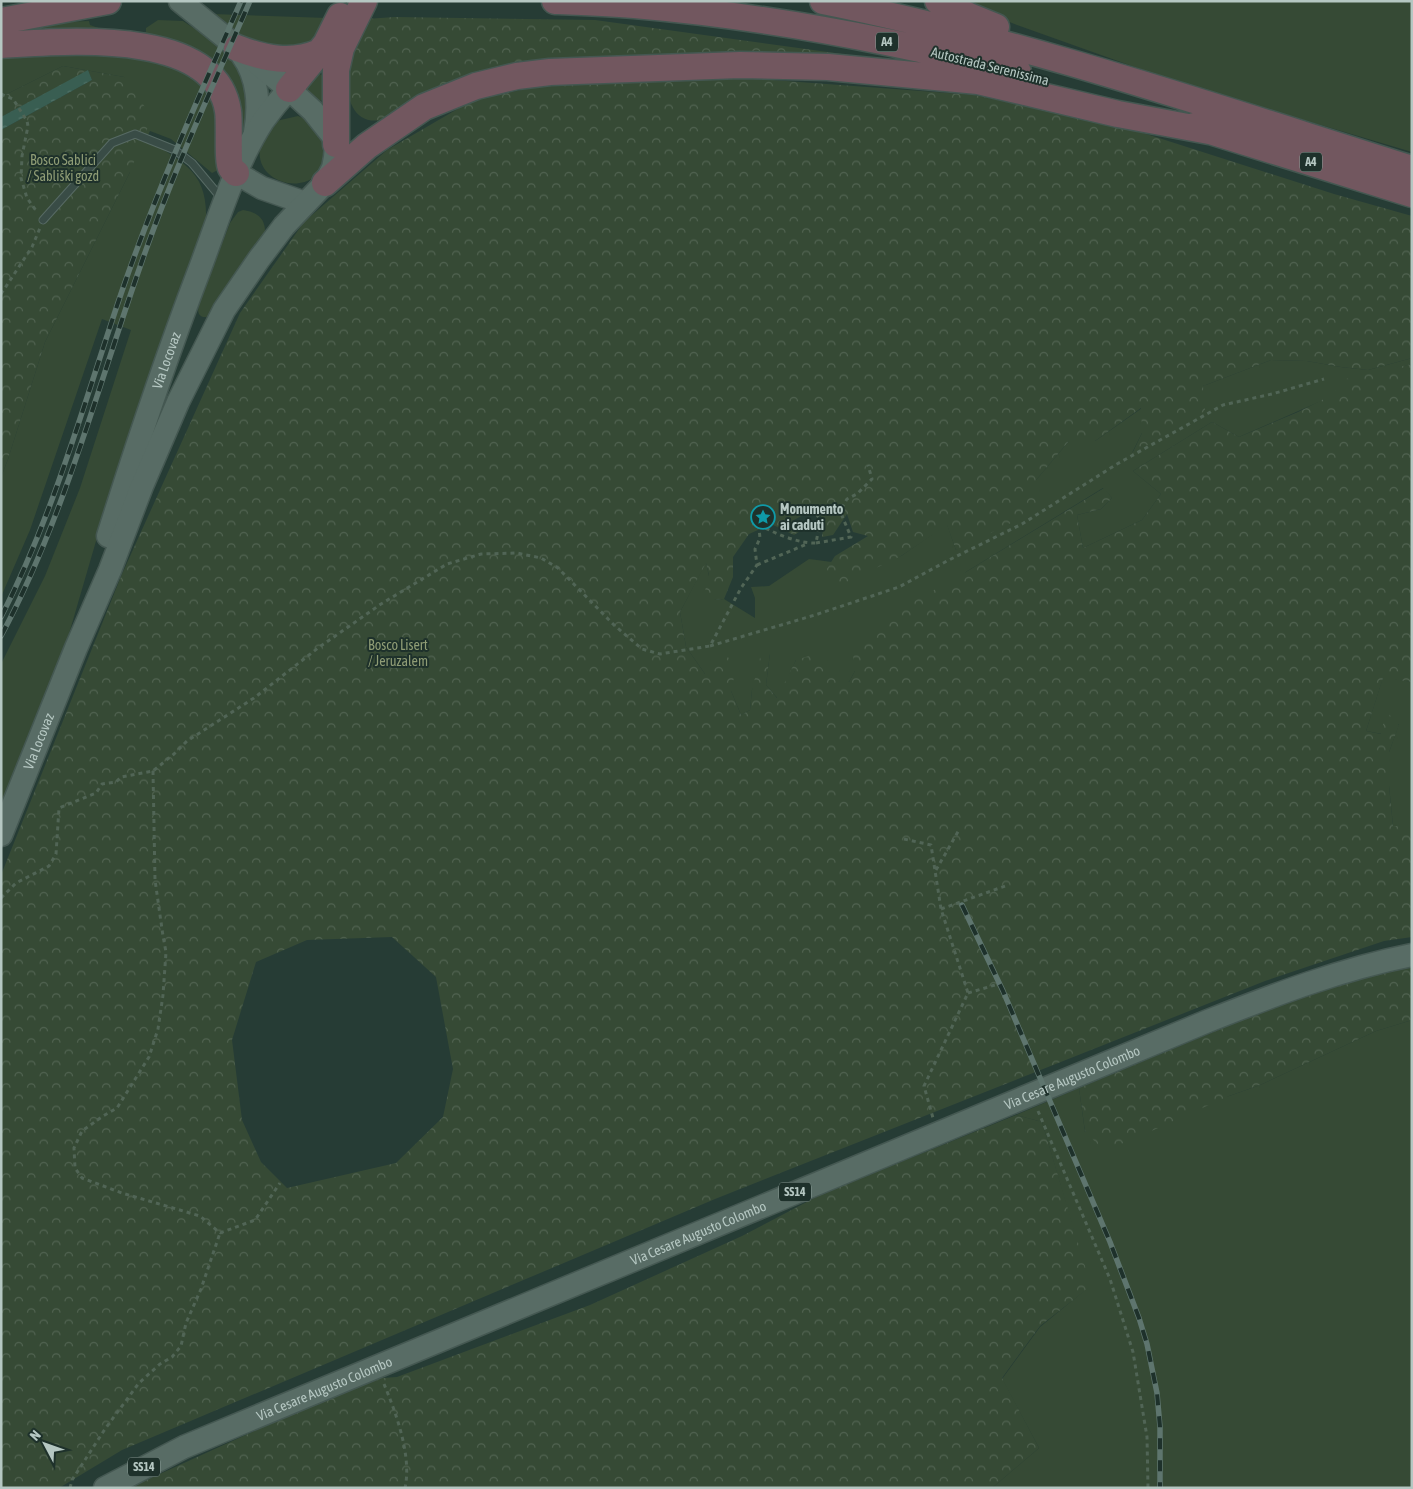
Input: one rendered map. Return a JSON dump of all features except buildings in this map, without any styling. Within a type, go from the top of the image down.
[{"type":"highway","points":[[1,7],[64,1]]},
{"type":"highway","points":[[1,7],[80,1]]},
{"type":"highway","points":[[1,7],[94,1]]},
{"type":"highway","points":[[1,15],[104,1]]},
{"type":"highway","points":[[1,21],[108,1]]},
{"type":"highway","points":[[289,89],[320,52],[345,16],[364,1]]},
{"type":"highway","name":"Autostrada Serenissima","points":[[555,1],[634,5],[742,18],[890,42],[1030,75],[1412,194]]},
{"type":"highway","name":"Autostrada Serenissima","points":[[823,1],[965,33],[1107,74],[1412,168]]},
{"type":"highway","points":[[938,1],[1107,74]]},
{"type":"highway","points":[[336,144],[336,70],[342,48],[345,16]]},
{"type":"highway","points":[[1,45],[92,42],[141,45],[159,50],[197,66],[212,77],[228,107],[230,165],[236,173]]},
{"type":"highway","points":[[237,48],[258,56],[273,59],[305,57],[320,52]]},
{"type":"highway","points":[[325,183],[366,146],[424,107],[476,86],[516,76],[550,72],[740,65],[784,65],[856,70],[978,81],[1118,114],[1209,131]]},
{"type":"main road","points":[[180,1],[289,89],[320,118],[336,144]]},
{"type":"main road","points":[[237,48],[249,66],[256,83],[257,115],[253,138]]},
{"type":"main road","name":"Via Locovaz","points":[[76,648],[123,490],[174,338],[236,173],[264,120],[289,89]]},
{"type":"main road","name":"Via Locovaz","points":[[1,835],[76,648],[110,570],[142,486],[178,402],[224,310],[258,259],[305,202],[325,183],[333,168],[336,144]]},
{"type":"main road","points":[[236,173],[262,188],[305,202]]},
{"type":"main road","name":"Via Cesare Augusto Colombo","points":[[105,1488],[184,1448],[1031,1094],[1267,998],[1388,959],[1412,955]]},
{"type":"lane","points":[[43,220],[112,143],[136,134],[176,150],[192,163],[225,202]]},
{"type":"path","points":[[1,94],[13,99],[27,121],[28,126],[22,156],[21,178],[26,198],[43,220],[32,247],[1,294]]},
{"type":"path","points":[[1,898],[16,883],[49,866],[56,854],[59,808],[96,793],[102,784],[116,782],[121,777],[153,771],[187,741],[254,698],[318,648],[381,604],[447,564],[481,554],[517,553],[541,558],[558,568],[614,625],[642,649],[660,654],[710,646],[842,607],[899,587],[1022,524],[1117,464],[1223,405],[1272,394],[1324,379]]},
{"type":"path","points":[[816,543],[819,527],[816,517],[825,510],[834,515],[840,512],[847,499],[857,494],[872,479],[868,465]]},
{"type":"path","points":[[757,510],[760,538],[755,549],[757,565]]},
{"type":"path","points":[[759,522],[770,520],[764,510]]},
{"type":"path","points":[[710,646],[741,588],[757,565],[808,544],[851,537],[840,512]]},
{"type":"path","points":[[759,522],[769,531],[808,544]]},
{"type":"path","points":[[153,771],[156,832],[155,880],[162,936],[166,952],[158,1030],[148,1057],[117,1108],[82,1132],[74,1148],[75,1168],[82,1178],[122,1194],[200,1216],[220,1233]]},
{"type":"path","points":[[935,871],[959,830]]},
{"type":"path","points":[[904,839],[932,845],[941,909],[968,993],[924,1086],[937,1133]]},
{"type":"path","points":[[941,909],[1008,885]]},
{"type":"path","points":[[968,993],[995,984]]},
{"type":"path","points":[[1031,1094],[1110,1279],[1124,1319],[1133,1352],[1147,1438],[1148,1488]]},
{"type":"path","points":[[220,1233],[255,1220],[280,1183]]},
{"type":"path","points":[[70,1488],[72,1480],[105,1428],[139,1383],[160,1364],[172,1357],[181,1346],[186,1323],[201,1289],[220,1233]]},
{"type":"path","points":[[377,1367],[389,1396],[407,1457],[405,1488]]},
{"type":"green space","points":[[957,1],[1412,1],[1412,152],[1185,85],[1017,25]]},
{"type":"green space","points":[[213,14],[328,18],[311,46],[255,49]]},
{"type":"green space","points":[[395,17],[595,20],[864,57],[865,60],[674,54],[564,59],[382,120],[371,120],[362,117],[355,111],[351,103],[347,82],[349,57],[366,19]]},
{"type":"green space","points":[[158,20],[183,21],[235,58],[246,79],[246,114],[240,149],[214,67],[1,38],[1,29],[63,22],[89,21],[90,25],[111,31],[146,32],[146,28]]},
{"type":"green space","points":[[49,50],[149,57],[205,83],[223,134],[218,170],[212,173],[171,139],[150,131],[146,139],[181,162],[197,178],[205,203],[206,220],[158,350],[108,500],[64,651],[1,811],[1,664],[45,576],[80,488],[131,330],[102,319],[30,530],[1,597],[1,477],[45,342],[130,172],[124,77],[63,66],[1,97],[1,54]]},
{"type":"green space","name":"Bosco Sablici / Sabliški gozd","points":[[63,66],[124,77],[152,117],[130,172],[45,342],[1,477],[1,130],[92,80],[88,71],[1,117],[1,97]]},
{"type":"green space","points":[[317,73],[324,76],[323,100],[315,102],[304,92],[305,79]]},
{"type":"green space","name":"Bosco Lisert / Jeruzalem","points":[[706,75],[975,95],[1137,131],[1334,194],[1412,216],[1412,358],[1368,370],[1307,361],[1271,360],[1203,386],[1205,411],[1132,454],[1142,433],[1141,408],[1095,441],[1069,441],[1036,480],[1037,510],[956,550],[947,525],[901,556],[841,585],[826,570],[835,556],[868,536],[853,532],[847,514],[833,535],[822,537],[824,521],[817,510],[811,511],[792,521],[805,528],[794,535],[771,524],[749,534],[733,557],[733,577],[724,599],[714,600],[704,595],[709,575],[706,563],[680,612],[686,647],[705,674],[725,653],[736,668],[731,691],[741,715],[750,710],[752,690],[762,650],[770,653],[766,685],[777,698],[796,660],[818,653],[849,682],[855,671],[853,655],[877,622],[966,572],[1104,488],[1112,498],[1101,509],[1077,515],[1083,548],[1142,520],[1161,494],[1133,471],[1212,422],[1239,437],[1298,412],[1334,394],[1341,380],[1412,364],[1412,682],[1383,678],[1366,731],[1381,734],[1386,711],[1399,725],[1389,752],[1389,786],[1393,826],[1412,826],[1412,937],[1384,941],[1265,981],[715,1199],[122,1450],[59,1488],[1,1488],[1,875],[122,574],[240,313],[304,222],[387,150],[473,100],[575,79]],"holes":[[[392,937],[436,977],[453,1069],[443,1117],[396,1163],[287,1188],[261,1162],[242,1120],[232,1040],[256,962],[307,940]]]},
{"type":"green space","points":[[298,116],[310,121],[321,129],[326,156],[320,170],[311,179],[299,183],[286,183],[274,178],[265,170],[260,158],[261,144],[276,121]]},
{"type":"green space","points":[[243,210],[253,212],[260,217],[264,224],[265,234],[211,316],[202,316],[198,311],[199,304],[230,223],[238,212]]},
{"type":"green space","points":[[1412,358],[1412,364],[1394,369],[1239,437],[1212,422],[1133,471],[1161,494],[1142,520],[1083,548],[1077,515],[1101,509],[1112,498],[1103,488],[966,572],[855,671],[849,682],[796,660],[778,699],[766,685],[770,653],[752,690],[750,710],[741,715],[731,691],[705,674],[686,647],[680,612],[706,562],[714,600],[724,599],[755,618],[755,598],[751,587],[769,586],[809,559],[832,562],[827,570],[901,556],[947,524],[956,550],[1036,480],[1069,441],[1095,441],[1142,408],[1142,433],[1132,453],[1203,386],[1271,360],[1307,361],[1368,370]]},
{"type":"green space","points":[[1383,677],[1412,682],[1412,827],[1393,826],[1389,786],[1389,752],[1399,724],[1382,734],[1366,731]]},
{"type":"green space","points":[[1412,966],[1412,1020],[1376,1031],[1260,1085],[1229,1096],[1125,1143],[1100,1147],[1085,1131],[1079,1088],[1242,1020],[1349,980]]},
{"type":"green space","points":[[1412,1020],[1412,1488],[992,1488],[1039,1448],[1002,1379],[1040,1327],[1090,1286],[1042,1122],[1016,1115],[1079,1088],[1085,1132],[1229,1096],[1260,1085],[1376,1031]]},
{"type":"green space","points":[[1016,1115],[1042,1122],[1091,1286],[1040,1326],[1002,1378],[1039,1448],[992,1488],[129,1488],[369,1379],[397,1377],[590,1305],[742,1236],[820,1195]]},
{"type":"water","points":[[88,70],[92,80],[1,130],[1,117]]},
{"type":"railway","points":[[1,617],[38,537],[68,455],[123,288],[150,215],[241,1]]},
{"type":"railway","points":[[1,636],[43,546],[61,499],[153,230],[193,131],[250,1]]},
{"type":"railway","points":[[962,905],[1003,991],[1110,1242],[1139,1318],[1147,1344],[1157,1393],[1160,1427],[1160,1488]]},
{"type":"place","name":"Monumento ai caduti","points":[[763,517]]}]
